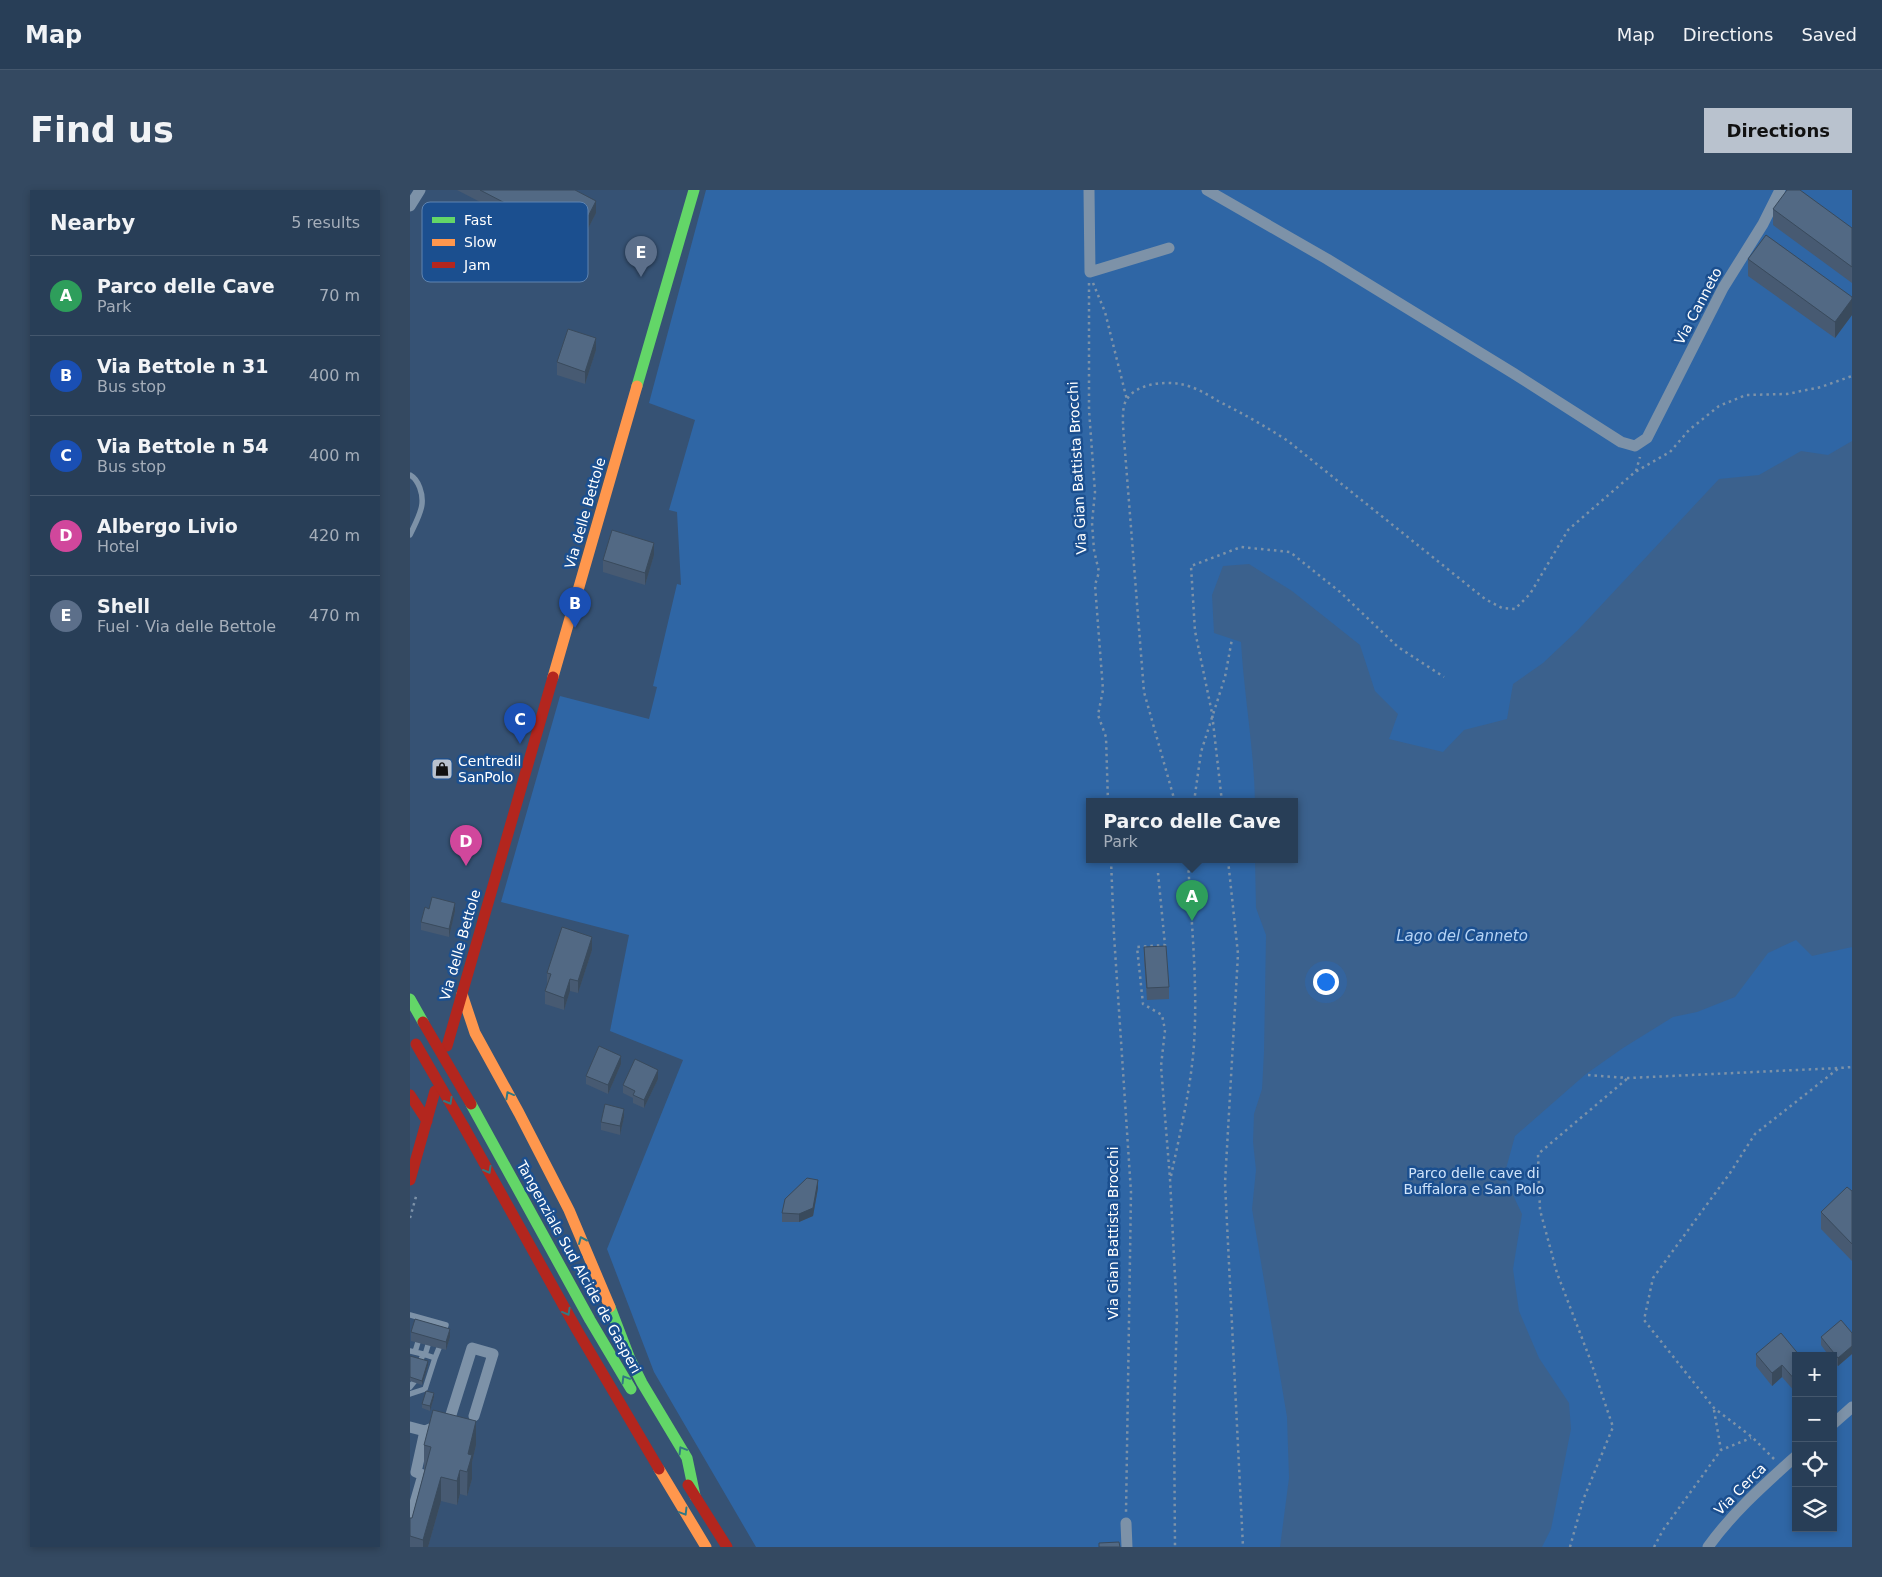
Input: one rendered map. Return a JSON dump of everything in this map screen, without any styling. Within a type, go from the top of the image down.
[{"type":"main road","name":"Via delle Bettole","points":[[447,1046],[694,190]]},
{"type":"main road","points":[[462,994],[475,1033],[569,1210],[599,1279],[630,1359],[687,1458],[695,1496]]},
{"type":"main road","name":"Tangenziale Sud Alcide de Gasperi","points":[[410,999],[471,1104],[585,1311],[635,1395]]},
{"type":"main road","points":[[410,1033],[577,1330],[706,1547]]},
{"type":"main road","points":[[410,1180],[435,1091]]},
{"type":"main road","points":[[410,1094],[427,1121]]},
{"type":"main road","points":[[675,1462],[727,1547]]},
{"type":"street","points":[[410,206],[420,190]]},
{"type":"street","points":[[1089,190],[1090,272],[1168,248]]},
{"type":"street","name":"Via Canneto","points":[[1208,190],[1336,264],[1621,442],[1635,446],[1647,438],[1723,288],[1763,224],[1780,190]]},
{"type":"street","points":[[410,1427],[425,1431],[449,1421],[472,1348],[493,1354],[474,1416]]},
{"type":"street","points":[[1837,1420],[1852,1407]]},
{"type":"street","points":[[410,1520],[423,1475],[416,1472],[425,1431]]},
{"type":"street","name":"Via Cerca","points":[[1708,1547],[1735,1514],[1792,1460]]},
{"type":"street","points":[[1126,1523],[1127,1547]]},
{"type":"lane","points":[[410,475],[419,487],[422,505],[410,535]]},
{"type":"lane","points":[[410,1314],[424,1321],[446,1325],[442,1335]]},
{"type":"lane","points":[[418,1342],[412,1351],[435,1358]]},
{"type":"lane","points":[[420,1363],[428,1345]]},
{"type":"lane","points":[[410,1394],[425,1389],[438,1348]]},
{"type":"path","points":[[1090,272],[1105,312],[1127,400]]},
{"type":"path","name":"Via Gian Battista Brocchi","points":[[1090,272],[1088,364],[1094,492],[1092,523],[1094,550],[1099,572],[1095,585],[1103,690],[1098,716],[1106,737],[1108,798]]},
{"type":"path","points":[[1174,798],[1144,692],[1123,426],[1123,413],[1127,400],[1137,391],[1149,385],[1181,384],[1204,393],[1260,423],[1288,440],[1485,599],[1502,608],[1515,609],[1530,594],[1568,530],[1635,472],[1670,452],[1689,430],[1719,406],[1746,395],[1788,394],[1822,387],[1852,376]]},
{"type":"path","points":[[1222,798],[1212,713],[1195,631],[1191,566],[1241,547],[1290,552],[1340,592],[1398,647],[1444,677]]},
{"type":"path","points":[[1195,798],[1201,752],[1225,677],[1232,639]]},
{"type":"path","name":"Via Gian Battista Brocchi","points":[[1111,863],[1131,1192],[1126,1523]]},
{"type":"path","points":[[1170,1179],[1183,1122],[1194,1044],[1195,980],[1188,863]]},
{"type":"path","points":[[1228,863],[1238,954],[1225,1183],[1243,1547]]},
{"type":"path","points":[[1158,873],[1165,944],[1137,947],[1143,1004],[1162,1014],[1165,1030],[1161,1066],[1170,1179],[1177,1316],[1174,1415],[1175,1547]]},
{"type":"path","points":[[1792,1457],[1775,1460],[1752,1437],[1714,1408],[1644,1320],[1653,1278],[1730,1173],[1754,1134],[1839,1068]]},
{"type":"path","points":[[1588,1075],[1628,1078],[1852,1068]]},
{"type":"path","points":[[1570,1547],[1583,1500],[1613,1427],[1590,1358],[1557,1274],[1540,1210],[1538,1154],[1628,1078]]},
{"type":"path","points":[[1714,1408],[1720,1450]]},
{"type":"path","points":[[1654,1547],[1663,1530],[1720,1450],[1752,1437]]},
{"type":"green space","name":"Parco delle cave di Buffalora e San Polo","points":[[706,190],[1852,190],[1852,1547],[756,1547],[654,1372],[607,1249],[683,1060],[610,1031],[629,935],[501,902],[560,696],[649,719],[657,687],[653,686],[677,584],[681,585],[677,512],[669,510],[695,420],[649,403]]},
{"type":"water","name":"Lago del Canneto","points":[[1852,441],[1852,947],[1812,956],[1796,940],[1768,953],[1735,997],[1697,1012],[1673,1017],[1623,1048],[1586,1074],[1515,1136],[1504,1176],[1522,1214],[1513,1269],[1519,1311],[1539,1358],[1569,1403],[1571,1429],[1551,1529],[1542,1547],[1280,1547],[1289,1478],[1287,1417],[1252,1209],[1256,1170],[1253,1142],[1254,1114],[1262,1089],[1264,1052],[1266,935],[1256,908],[1255,863],[1298,863],[1298,798],[1255,798],[1241,642],[1214,633],[1212,595],[1223,566],[1249,564],[1292,591],[1360,645],[1375,691],[1398,714],[1389,739],[1443,752],[1464,730],[1507,719],[1513,684],[1543,663],[1578,630],[1719,479],[1759,475],[1801,451],[1828,455]]},
{"type":"building","points":[[480,190],[575,190],[596,201],[588,217],[588,202],[503,202]]},
{"type":"building","points":[[1787,190],[1800,190],[1852,228],[1852,267],[1773,209]]},
{"type":"building","points":[[1766,235],[1852,297],[1835,322],[1748,259]]},
{"type":"building","points":[[568,329],[596,338],[585,372],[557,362]]},
{"type":"building","points":[[612,530],[654,543],[645,573],[603,560]]},
{"type":"building","points":[[432,897],[455,903],[449,929],[421,922],[425,907],[429,909]]},
{"type":"building","points":[[562,927],[592,937],[578,981],[570,979],[564,998],[545,991],[551,974],[547,973]]},
{"type":"building","points":[[1166,946],[1169,987],[1147,988],[1144,947]]},
{"type":"building","points":[[599,1046],[621,1056],[608,1085],[586,1076]]},
{"type":"building","points":[[635,1059],[658,1070],[644,1100],[633,1095],[635,1091],[623,1085]]},
{"type":"building","points":[[605,1104],[624,1109],[620,1126],[601,1122]]},
{"type":"building","points":[[807,1178],[818,1180],[813,1208],[799,1214],[782,1213],[785,1199]]},
{"type":"building","points":[[1847,1187],[1852,1191],[1852,1244],[1821,1212]]},
{"type":"building","points":[[415,1319],[450,1329],[446,1342],[411,1332]]},
{"type":"building","points":[[1841,1320],[1852,1333],[1852,1346],[1838,1358],[1837,1352],[1833,1352],[1821,1337]]},
{"type":"building","points":[[1781,1333],[1797,1352],[1792,1352],[1792,1376],[1782,1365],[1772,1373],[1756,1354]]},
{"type":"building","points":[[410,1356],[428,1361],[422,1381],[410,1377]]},
{"type":"building","points":[[426,1391],[434,1393],[430,1406],[422,1404]]},
{"type":"building","points":[[433,1410],[476,1421],[468,1454],[472,1455],[467,1472],[460,1470],[457,1481],[441,1477],[423,1540],[410,1536],[410,1518],[412,1518],[431,1447],[424,1445]]},
{"type":"building","points":[[1119,1542],[1120,1547],[1099,1547],[1099,1543]]},
{"type":"traffic: fast","points":[[637,386],[694,190]]},
{"type":"traffic: fast","points":[[410,999],[423,1022]]},
{"type":"traffic: fast","points":[[471,1104],[590,1320],[631,1389]]},
{"type":"traffic: fast","points":[[610,1307],[630,1359],[642,1383],[687,1458],[695,1496]]},
{"type":"traffic: slow","points":[[553,677],[637,386]]},
{"type":"traffic: slow","points":[[462,994],[475,1033],[569,1210],[610,1307]]},
{"type":"traffic: slow","points":[[659,1469],[706,1547]]},
{"type":"traffic: jam","points":[[447,1046],[553,677]]},
{"type":"traffic: jam","points":[[423,1022],[471,1104]]},
{"type":"traffic: jam","points":[[416,1044],[464,1127]]},
{"type":"traffic: jam","points":[[410,1180],[435,1091]]},
{"type":"traffic: jam","points":[[410,1095],[427,1121]]},
{"type":"traffic: jam","points":[[464,1127],[577,1330],[659,1469]]},
{"type":"traffic: jam","points":[[688,1485],[727,1547]]},
{"type":"place","name":"Shell","points":[[641,277]]},
{"type":"place","name":"Via Bettole n 31","points":[[575,628]]},
{"type":"place","name":"Via Bettole n 54","points":[[520,744]]},
{"type":"place","name":"Centredil SanPolo","points":[[442,769]]},
{"type":"place","name":"Albergo Livio","points":[[466,866]]},
{"type":"place","name":"Parco delle Cave","points":[[1192,921]]}]
